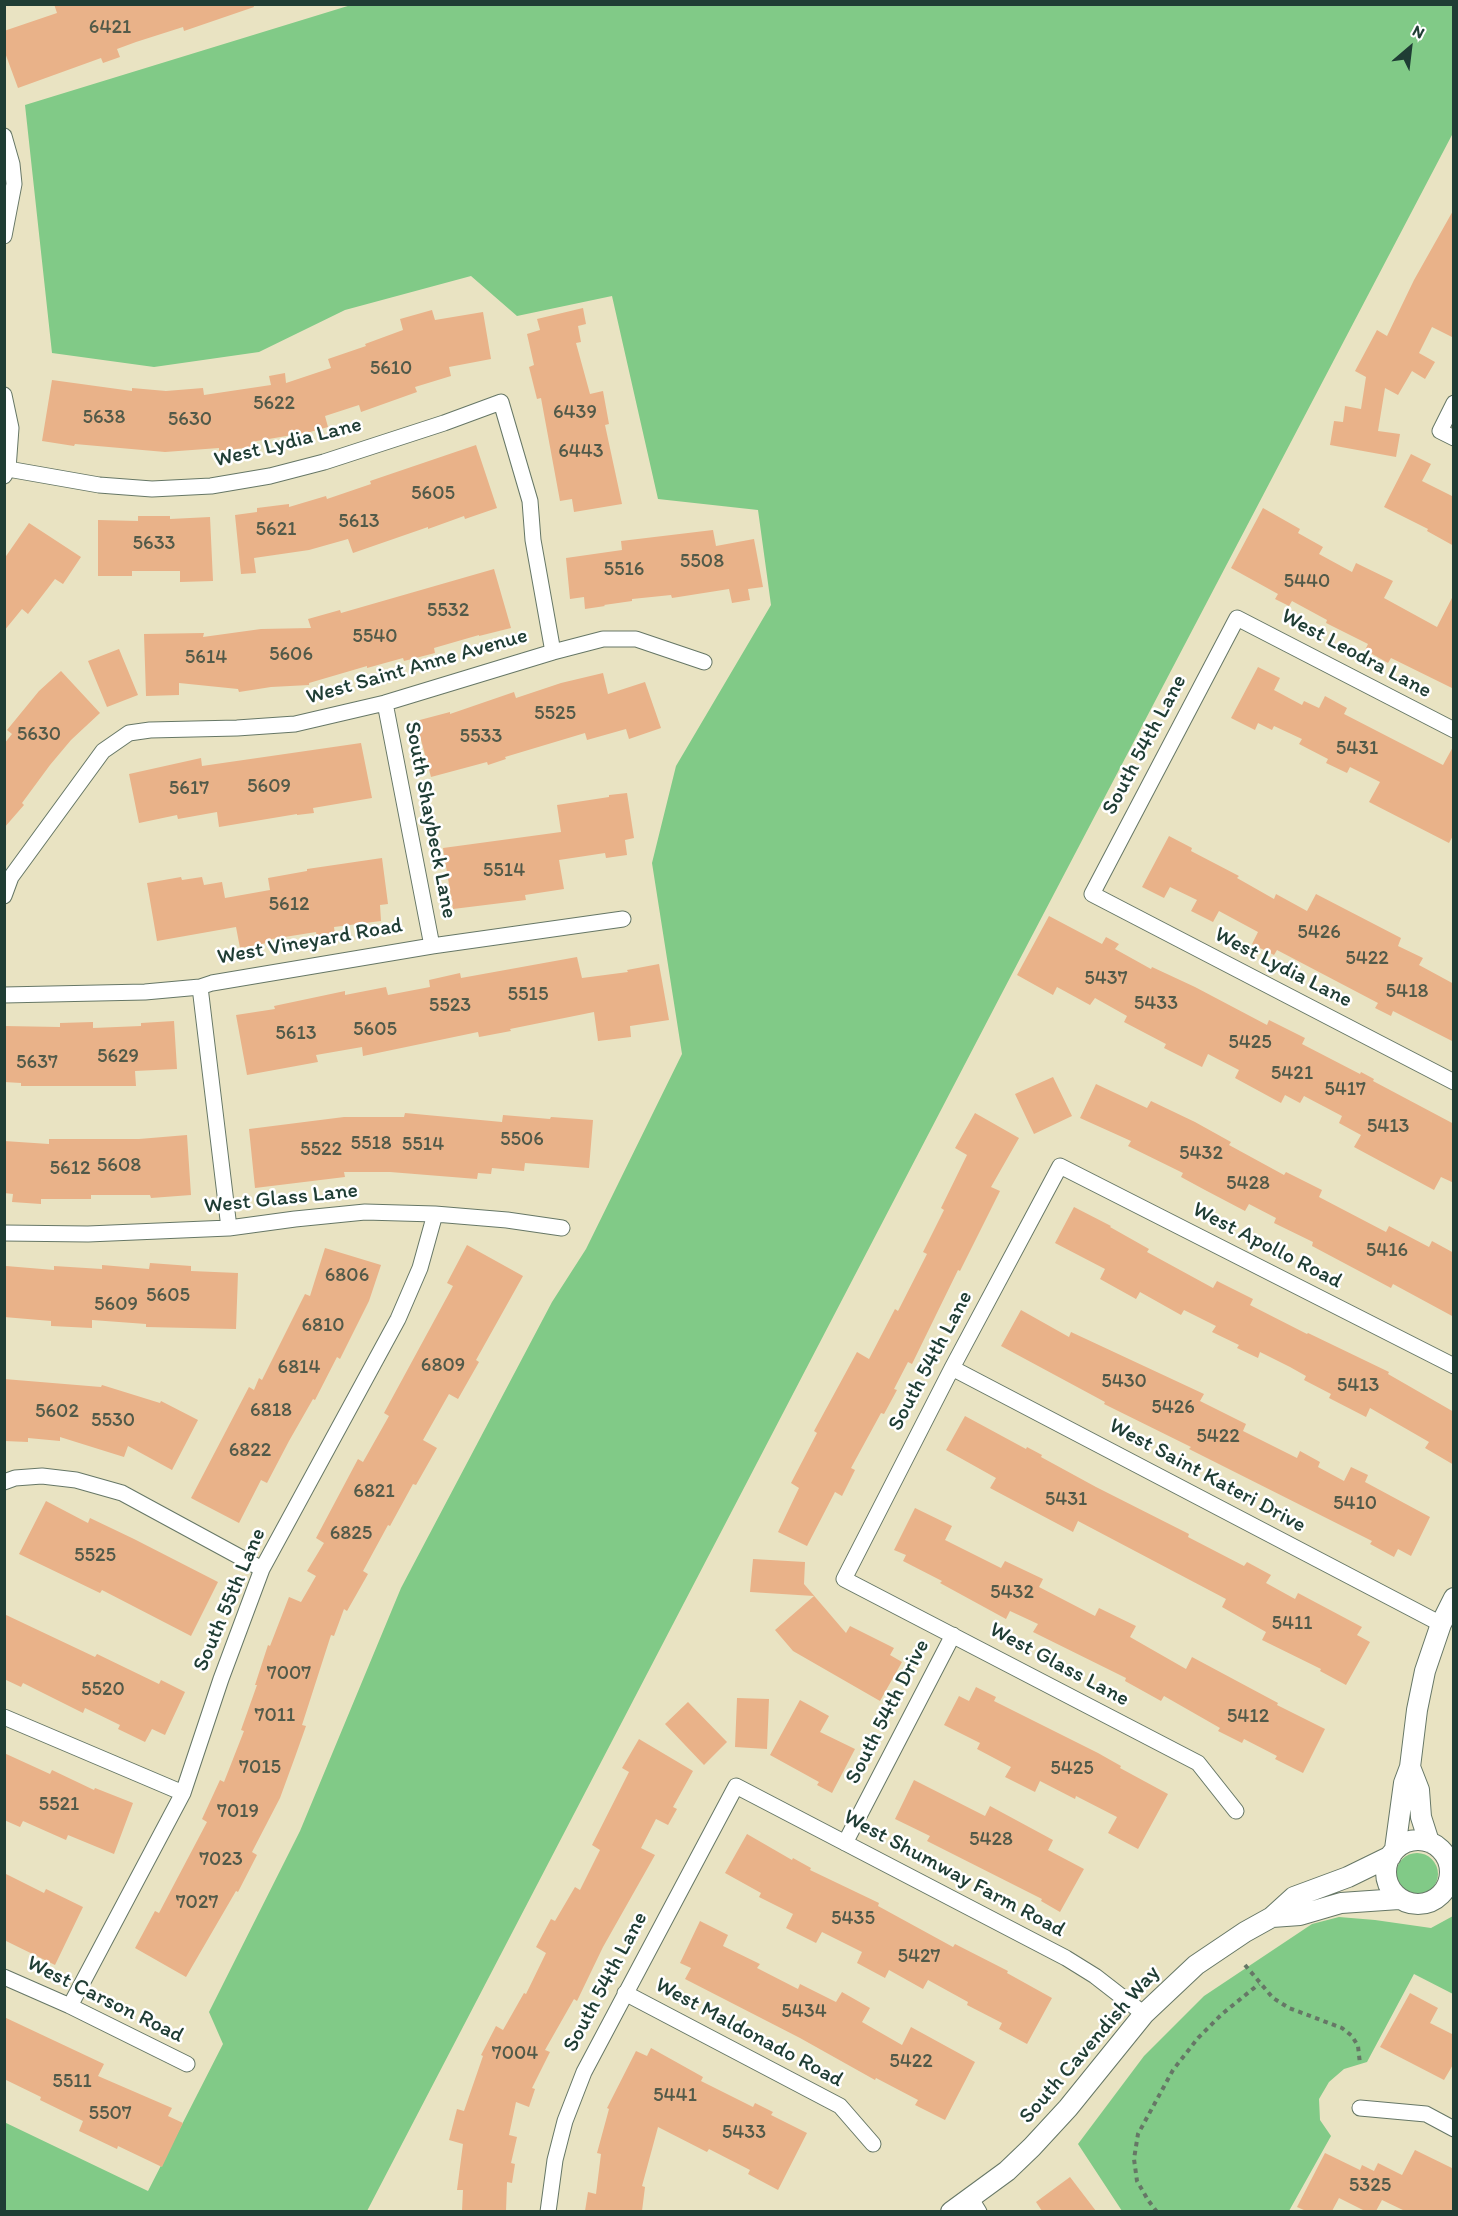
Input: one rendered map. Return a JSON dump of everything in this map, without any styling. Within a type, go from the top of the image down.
[{"type":"street","points":[[4,136],[12,164],[14,184],[4,236]]},
{"type":"street","points":[[4,395],[11,428],[6,472]]},
{"type":"street","name":"West Lydia Lane","points":[[6,472],[109,486],[152,489],[211,486],[270,476],[324,462],[501,402],[530,501],[533,540],[553,652]]},
{"type":"street","points":[[1454,403],[1440,430],[1454,438]]},
{"type":"street","name":"West Leodra Lane","points":[[1237,618],[1454,730]]},
{"type":"street","name":"South 54th Lane","points":[[1092,894],[1237,618]]},
{"type":"street","name":"West Saint Anne Avenue","points":[[4,896],[11,877],[103,751],[129,733],[150,730],[295,724],[385,703],[603,639],[636,639],[704,662]]},
{"type":"street","name":"South Shaybeck Lane","points":[[385,703],[432,946]]},
{"type":"street","name":"West Lydia Lane","points":[[1092,894],[1454,1082]]},
{"type":"street","name":"West Vineyard Road","points":[[4,995],[145,992],[200,987],[212,983],[432,946],[623,919]]},
{"type":"street","points":[[200,987],[229,1228]]},
{"type":"street","name":"South 54th Lane","points":[[844,1579],[952,1368],[1060,1166]]},
{"type":"street","name":"West Apollo Road","points":[[1060,1166],[1454,1366]]},
{"type":"street","name":"West Glass Lane","points":[[4,1233],[88,1234],[229,1228],[365,1212],[435,1214],[507,1220],[562,1228]]},
{"type":"street","name":"South 55th Lane","points":[[70,2006],[183,1793],[221,1679],[262,1569],[398,1319],[420,1268],[435,1214]]},
{"type":"street","name":"West Saint Kateri Drive","points":[[952,1368],[1441,1624]]},
{"type":"street","points":[[4,1482],[15,1478],[42,1476],[76,1480],[122,1493],[262,1569]]},
{"type":"street","name":"West Glass Lane","points":[[844,1579],[1198,1763],[1236,1811]]},
{"type":"street","points":[[1410,1767],[1419,1790],[1421,1817],[1442,1849],[1451,1870],[1450,1889],[1425,1904],[1415,1905],[1399,1899],[1392,1892],[1386,1875],[1386,1866],[1393,1852],[1404,1783],[1410,1767],[1425,1671],[1441,1624],[1454,1598]]},
{"type":"street","name":"South 54th Drive","points":[[845,1843],[953,1635]]},
{"type":"street","points":[[4,1717],[183,1793]]},
{"type":"street","name":"South 54th Lane","points":[[548,2211],[555,2160],[565,2121],[584,2072],[736,1785]]},
{"type":"street","name":"West Shumway Farm Road","points":[[736,1785],[1066,1958],[1095,1976],[1144,2014]]},
{"type":"street","points":[[1393,1852],[1411,1840],[1442,1849]]},
{"type":"street","name":"South Cavendish Way","points":[[951,2211],[975,2205],[1051,2127],[1144,2014],[1197,1965],[1245,1932],[1272,1917],[1294,1898],[1348,1877],[1393,1852]]},
{"type":"street","name":"South Cavendish Way","points":[[1272,1917],[1300,1915],[1341,1903],[1399,1899]]},
{"type":"street","name":"West Carson Road","points":[[4,1977],[70,2006],[187,2064]]},
{"type":"street","name":"West Maldonado Road","points":[[625,1993],[840,2106],[873,2144]]},
{"type":"street","points":[[1360,2108],[1426,2114],[1454,2129]]},
{"type":"path","points":[[1245,1965],[1273,1998],[1289,2008],[1342,2028],[1352,2036],[1359,2046],[1360,2064]]},
{"type":"path","points":[[1157,2211],[1137,2181],[1134,2159],[1138,2133],[1173,2070],[1198,2038],[1222,2014],[1259,1984]]},
{"type":"green space","points":[[351,5],[1453,5],[1453,133],[367,2211],[5,2211],[4,2122],[148,2191],[223,2044],[209,2012],[300,1831],[401,1588],[552,1302],[586,1249],[682,1054],[652,863],[676,766],[771,605],[758,510],[658,499],[612,296],[517,316],[471,276],[345,310],[259,352],[154,367],[52,353],[25,105]]},
{"type":"green space","points":[[1417,1853],[1425,1854],[1432,1859],[1437,1866],[1437,1882],[1432,1889],[1425,1894],[1417,1895],[1409,1894],[1402,1889],[1397,1882],[1396,1874],[1397,1866],[1402,1859],[1409,1854]]},
{"type":"green space","points":[[1453,1916],[1453,1994],[1414,1974],[1367,2062],[1344,2069],[1329,2082],[1319,2099],[1320,2120],[1331,2136],[1289,2211],[1122,2211],[1078,2144],[1144,2056],[1204,1996],[1312,1924],[1339,1917],[1431,1928]]},
{"type":"building","points":[[54,4],[253,4],[254,7],[184,31],[183,27],[136,42],[117,49],[120,57],[103,63],[101,58],[18,88],[4,50],[4,31],[57,13]]},
{"type":"building","points":[[1454,209],[1454,338],[1432,327],[1419,353],[1435,362],[1425,379],[1412,371],[1398,395],[1385,388],[1378,431],[1400,434],[1396,457],[1330,445],[1334,421],[1343,422],[1345,406],[1361,409],[1366,377],[1355,371],[1377,330],[1387,336],[1414,280]]},
{"type":"building","points":[[583,308],[586,324],[578,326],[581,342],[576,343],[590,394],[603,391],[609,424],[605,425],[622,504],[574,512],[572,499],[560,501],[541,398],[537,399],[529,367],[534,365],[527,334],[540,330],[537,319]]},
{"type":"building","points":[[432,310],[435,320],[483,312],[491,359],[449,367],[451,376],[415,387],[417,392],[361,412],[359,405],[325,416],[328,427],[251,442],[252,447],[219,451],[219,448],[165,452],[75,444],[74,446],[42,441],[52,380],[132,391],[132,388],[166,391],[203,388],[204,395],[271,385],[269,376],[285,373],[286,383],[331,368],[328,359],[403,330],[400,319]]},
{"type":"building","points":[[476,445],[497,508],[465,519],[464,516],[428,529],[428,527],[353,553],[348,539],[309,550],[254,558],[256,573],[241,574],[235,515],[257,512],[257,508],[289,504],[289,507],[326,496],[327,499],[371,484],[370,481]]},
{"type":"building","points":[[1411,454],[1431,464],[1422,481],[1454,497],[1454,546],[1427,531],[1428,529],[1384,507]]},
{"type":"building","points":[[1263,508],[1300,529],[1298,533],[1323,547],[1319,554],[1352,572],[1356,563],[1393,581],[1384,598],[1437,627],[1454,594],[1454,689],[1391,658],[1388,663],[1365,650],[1368,644],[1326,623],[1327,620],[1292,601],[1289,606],[1275,599],[1278,594],[1231,568]]},
{"type":"building","points":[[138,516],[170,516],[170,519],[210,517],[213,581],[180,582],[180,571],[132,571],[132,576],[98,576],[98,520],[138,521]]},
{"type":"building","points":[[29,523],[81,557],[63,584],[55,579],[28,614],[22,609],[4,631],[4,559]]},
{"type":"building","points":[[713,530],[716,546],[754,539],[763,587],[748,589],[750,600],[732,603],[729,589],[672,598],[671,595],[632,599],[632,601],[585,609],[584,597],[570,599],[566,558],[622,550],[621,541]]},
{"type":"building","points":[[494,569],[511,628],[434,648],[435,653],[404,661],[403,658],[367,668],[367,666],[309,683],[309,685],[239,692],[238,689],[179,683],[179,695],[146,696],[144,634],[204,633],[203,637],[261,629],[311,628],[308,619],[340,610],[341,613]]},
{"type":"building","points":[[119,649],[138,695],[107,707],[88,661]]},
{"type":"building","points":[[1258,667],[1280,678],[1274,690],[1302,705],[1304,701],[1319,708],[1325,696],[1347,708],[1344,714],[1443,765],[1454,745],[1454,834],[1449,843],[1369,802],[1380,782],[1350,767],[1347,773],[1326,763],[1328,759],[1299,744],[1302,739],[1274,726],[1272,730],[1258,723],[1255,730],[1231,718]]},
{"type":"building","points":[[61,671],[100,713],[71,740],[50,765],[22,803],[24,805],[4,828],[4,744],[12,734],[7,730],[39,691]]},
{"type":"building","points":[[603,673],[608,694],[645,682],[661,728],[629,739],[626,729],[587,740],[585,733],[505,757],[506,759],[488,765],[487,762],[431,777],[416,721],[450,712],[450,714],[514,692],[516,698],[561,683]]},
{"type":"building","points":[[361,743],[372,798],[313,808],[314,813],[219,827],[217,812],[178,819],[177,815],[139,823],[129,774],[201,758],[202,766]]},
{"type":"building","points":[[627,793],[634,838],[625,840],[627,855],[606,858],[605,853],[559,860],[564,889],[525,895],[526,900],[453,909],[443,848],[561,832],[557,805]]},
{"type":"building","points":[[1169,836],[1274,899],[1276,894],[1307,911],[1316,894],[1401,938],[1398,946],[1423,958],[1419,965],[1454,984],[1454,1042],[1393,1011],[1391,1016],[1375,1008],[1378,1003],[1277,950],[1274,955],[1252,944],[1258,932],[1219,911],[1213,922],[1191,911],[1197,900],[1170,887],[1164,898],[1142,887]]},
{"type":"building","points":[[382,858],[388,904],[380,905],[381,921],[334,927],[335,935],[317,937],[316,932],[272,939],[272,942],[240,948],[236,927],[157,941],[147,883],[181,877],[182,880],[202,877],[204,885],[222,882],[225,898],[270,890],[268,878],[307,871],[307,869]]},
{"type":"building","points":[[1049,916],[1102,944],[1106,937],[1119,944],[1115,949],[1151,969],[1152,967],[1195,987],[1267,1025],[1269,1020],[1305,1038],[1302,1044],[1360,1074],[1361,1072],[1374,1079],[1373,1081],[1454,1124],[1454,1183],[1441,1177],[1434,1190],[1354,1147],[1361,1135],[1339,1123],[1342,1116],[1304,1096],[1300,1103],[1285,1095],[1281,1103],[1235,1078],[1239,1070],[1208,1054],[1202,1067],[1164,1048],[1166,1044],[1124,1022],[1127,1016],[1095,998],[1090,1005],[1057,987],[1053,995],[1017,975]]},
{"type":"building","points":[[577,957],[582,978],[628,972],[627,970],[659,964],[669,1020],[630,1026],[631,1037],[598,1041],[594,1012],[510,1029],[511,1031],[479,1037],[478,1032],[363,1056],[362,1047],[316,1055],[318,1062],[247,1075],[236,1015],[275,1009],[274,1006],[345,991],[345,995],[386,987],[388,995],[430,987],[429,980],[460,973],[461,978]]},
{"type":"building","points":[[174,1021],[177,1069],[135,1071],[136,1086],[21,1086],[21,1083],[4,1082],[4,1026],[60,1027],[60,1023],[93,1022],[93,1028],[141,1026],[141,1023]]},
{"type":"building","points":[[1053,1077],[1072,1116],[1034,1134],[1015,1094]]},
{"type":"building","points":[[1096,1084],[1147,1108],[1151,1101],[1195,1122],[1231,1142],[1229,1145],[1284,1175],[1286,1172],[1322,1190],[1319,1197],[1386,1232],[1389,1226],[1429,1247],[1432,1241],[1454,1253],[1454,1317],[1393,1284],[1391,1288],[1312,1246],[1313,1242],[1274,1223],[1276,1218],[1249,1204],[1245,1211],[1205,1190],[1181,1177],[1183,1173],[1128,1146],[1131,1141],[1080,1118]]},
{"type":"building","points":[[405,1113],[502,1122],[503,1115],[593,1120],[589,1168],[525,1163],[524,1171],[492,1168],[491,1174],[478,1173],[477,1179],[390,1172],[344,1172],[345,1177],[255,1188],[249,1129],[344,1117],[404,1117]]},
{"type":"building","points":[[975,1113],[1019,1138],[991,1187],[1000,1191],[912,1364],[908,1362],[894,1389],[897,1390],[884,1414],[881,1413],[851,1468],[855,1470],[842,1496],[835,1492],[807,1546],[778,1532],[799,1488],[791,1483],[817,1433],[814,1431],[857,1352],[869,1359],[895,1309],[898,1311],[927,1254],[923,1252],[967,1155],[955,1148]]},
{"type":"building","points":[[187,1135],[191,1195],[151,1198],[150,1195],[91,1195],[91,1199],[41,1199],[41,1204],[12,1202],[13,1194],[4,1193],[4,1141],[49,1144],[49,1139],[139,1139]]},
{"type":"building","points":[[1074,1207],[1111,1226],[1149,1249],[1147,1252],[1213,1288],[1217,1281],[1253,1299],[1250,1305],[1389,1372],[1388,1374],[1454,1412],[1454,1465],[1425,1448],[1429,1442],[1370,1408],[1366,1417],[1329,1398],[1331,1394],[1304,1380],[1306,1376],[1290,1367],[1260,1352],[1258,1358],[1237,1348],[1239,1345],[1212,1332],[1216,1326],[1184,1310],[1181,1315],[1140,1292],[1136,1299],[1100,1279],[1105,1269],[1055,1243]]},
{"type":"building","points":[[467,1245],[523,1276],[476,1360],[479,1362],[458,1399],[449,1394],[423,1440],[437,1448],[416,1485],[413,1484],[390,1526],[388,1525],[363,1571],[368,1574],[347,1611],[344,1609],[334,1636],[331,1635],[302,1725],[306,1726],[295,1757],[280,1798],[252,1852],[257,1855],[238,1892],[236,1891],[186,1977],[135,1948],[155,1911],[159,1913],[207,1822],[202,1819],[220,1780],[224,1782],[244,1731],[241,1730],[268,1645],[270,1646],[289,1597],[301,1602],[316,1576],[307,1571],[324,1543],[316,1538],[358,1459],[363,1462],[389,1416],[384,1413],[453,1286],[447,1283]]},
{"type":"building","points":[[325,1248],[381,1265],[369,1301],[340,1359],[337,1357],[267,1483],[261,1480],[239,1523],[191,1498],[249,1387],[254,1390],[259,1378],[262,1380],[305,1294],[310,1296]]},
{"type":"building","points":[[150,1263],[191,1266],[191,1271],[238,1273],[236,1329],[146,1327],[146,1324],[92,1320],[92,1328],[51,1326],[51,1321],[4,1317],[6,1266],[54,1270],[54,1266],[102,1269],[102,1265],[149,1269]]},
{"type":"building","points":[[1021,1310],[1069,1337],[1071,1332],[1204,1394],[1200,1401],[1246,1424],[1243,1431],[1297,1458],[1300,1451],[1320,1462],[1318,1467],[1344,1481],[1351,1467],[1368,1475],[1365,1482],[1430,1517],[1411,1556],[1398,1549],[1394,1557],[1370,1544],[1372,1541],[1189,1449],[1191,1447],[1104,1404],[1105,1402],[1001,1346]]},
{"type":"building","points":[[4,1379],[101,1387],[102,1385],[160,1403],[161,1401],[198,1420],[172,1470],[128,1446],[124,1457],[60,1437],[60,1441],[28,1438],[28,1442],[4,1441]]},
{"type":"building","points":[[965,1416],[1189,1534],[1188,1537],[1244,1566],[1247,1562],[1271,1575],[1266,1583],[1295,1599],[1298,1593],[1362,1627],[1357,1635],[1370,1642],[1346,1685],[1320,1671],[1321,1669],[1262,1640],[1266,1632],[1222,1607],[1226,1599],[1078,1521],[1073,1532],[990,1488],[996,1478],[946,1450]]},
{"type":"building","points":[[46,1501],[88,1523],[90,1518],[218,1582],[191,1636],[102,1590],[100,1593],[19,1554]]},
{"type":"building","points":[[915,1508],[952,1526],[945,1540],[1001,1568],[1005,1561],[1043,1579],[1039,1587],[1095,1616],[1099,1608],[1136,1626],[1130,1637],[1186,1669],[1192,1657],[1325,1729],[1303,1773],[1275,1759],[1277,1756],[1244,1739],[1242,1743],[1218,1731],[1220,1728],[1164,1696],[1161,1701],[1125,1681],[1126,1678],[1033,1632],[1038,1624],[1010,1611],[1006,1619],[903,1561],[906,1555],[894,1550]]},
{"type":"building","points":[[753,1559],[805,1562],[804,1584],[846,1633],[850,1626],[894,1648],[890,1655],[902,1662],[880,1701],[793,1651],[775,1630],[814,1596],[750,1592]]},
{"type":"building","points":[[4,1614],[95,1657],[97,1654],[159,1684],[161,1680],[185,1692],[165,1735],[152,1729],[145,1742],[118,1729],[120,1725],[85,1708],[83,1713],[23,1683],[21,1687],[4,1679]]},
{"type":"building","points":[[976,1687],[996,1697],[994,1701],[1098,1753],[1121,1766],[1120,1768],[1168,1794],[1138,1849],[1108,1833],[1117,1817],[1040,1781],[1035,1792],[1005,1777],[1011,1767],[977,1749],[980,1743],[944,1725],[959,1696],[969,1701]]},
{"type":"building","points":[[737,1698],[769,1699],[767,1749],[735,1747]]},
{"type":"building","points":[[800,1700],[829,1716],[820,1732],[855,1749],[832,1793],[817,1785],[819,1782],[770,1755]]},
{"type":"building","points":[[688,1702],[727,1742],[704,1765],[665,1724]]},
{"type":"building","points":[[639,1739],[693,1771],[673,1807],[677,1809],[668,1825],[656,1819],[641,1848],[655,1855],[603,1947],[577,2001],[574,1999],[545,2050],[550,2052],[532,2088],[535,2089],[529,2107],[516,2102],[509,2135],[517,2137],[511,2163],[515,2164],[512,2183],[507,2182],[506,2211],[462,2211],[463,2190],[457,2190],[463,2144],[449,2140],[457,2109],[464,2111],[483,2056],[481,2055],[496,2026],[503,2030],[524,1993],[526,1994],[546,1953],[536,1947],[551,1919],[555,1921],[575,1887],[580,1890],[600,1850],[592,1845],[629,1772],[622,1768]]},
{"type":"building","points":[[4,1753],[50,1774],[52,1770],[94,1790],[95,1788],[133,1803],[114,1854],[68,1835],[66,1840],[23,1821],[20,1827],[4,1820]]},
{"type":"building","points":[[914,1780],[985,1816],[990,1806],[1053,1840],[1048,1850],[1084,1869],[1060,1912],[1041,1901],[1042,1899],[927,1841],[930,1836],[895,1819]]},
{"type":"building","points":[[747,1834],[792,1860],[793,1858],[811,1868],[810,1870],[879,1903],[878,1906],[953,1947],[955,1944],[1008,1971],[1007,1973],[1052,1998],[1027,2044],[999,2029],[1002,2023],[967,2005],[968,2002],[928,1980],[923,1989],[889,1970],[885,1978],[857,1963],[862,1952],[822,1932],[816,1943],[786,1928],[793,1914],[759,1897],[761,1893],[725,1873]]},
{"type":"building","points":[[4,1873],[44,1893],[46,1889],[83,1907],[55,1965],[4,1940]]},
{"type":"building","points":[[700,1921],[728,1935],[723,1946],[760,1964],[757,1968],[798,1989],[800,1984],[836,2002],[842,1992],[870,2008],[862,2022],[902,2045],[911,2027],[975,2062],[945,2120],[915,2105],[918,2100],[876,2078],[875,2080],[800,2038],[685,1979],[691,1968],[680,1963]]},
{"type":"building","points":[[1410,1993],[1438,2008],[1430,2023],[1454,2035],[1454,2063],[1444,2080],[1380,2047]]},
{"type":"building","points":[[4,2017],[104,2064],[98,2076],[172,2108],[168,2116],[183,2123],[162,2167],[79,2131],[83,2121],[4,2079]]},
{"type":"building","points":[[651,2048],[703,2077],[701,2081],[753,2107],[755,2103],[773,2112],[771,2115],[807,2133],[778,2190],[748,2174],[750,2170],[709,2149],[707,2152],[658,2127],[642,2186],[645,2187],[642,2211],[585,2211],[588,2192],[596,2194],[601,2154],[597,2153],[609,2109],[607,2108],[636,2051],[647,2056]]},
{"type":"building","points":[[1415,2150],[1454,2169],[1454,2211],[1405,2211],[1382,2200],[1376,2211],[1365,2211],[1339,2198],[1332,2211],[1306,2211],[1297,2207],[1325,2153],[1360,2170],[1362,2165],[1374,2171],[1378,2163],[1402,2175]]},
{"type":"building","points":[[1070,2177],[1096,2211],[1042,2211],[1036,2202]]}]
